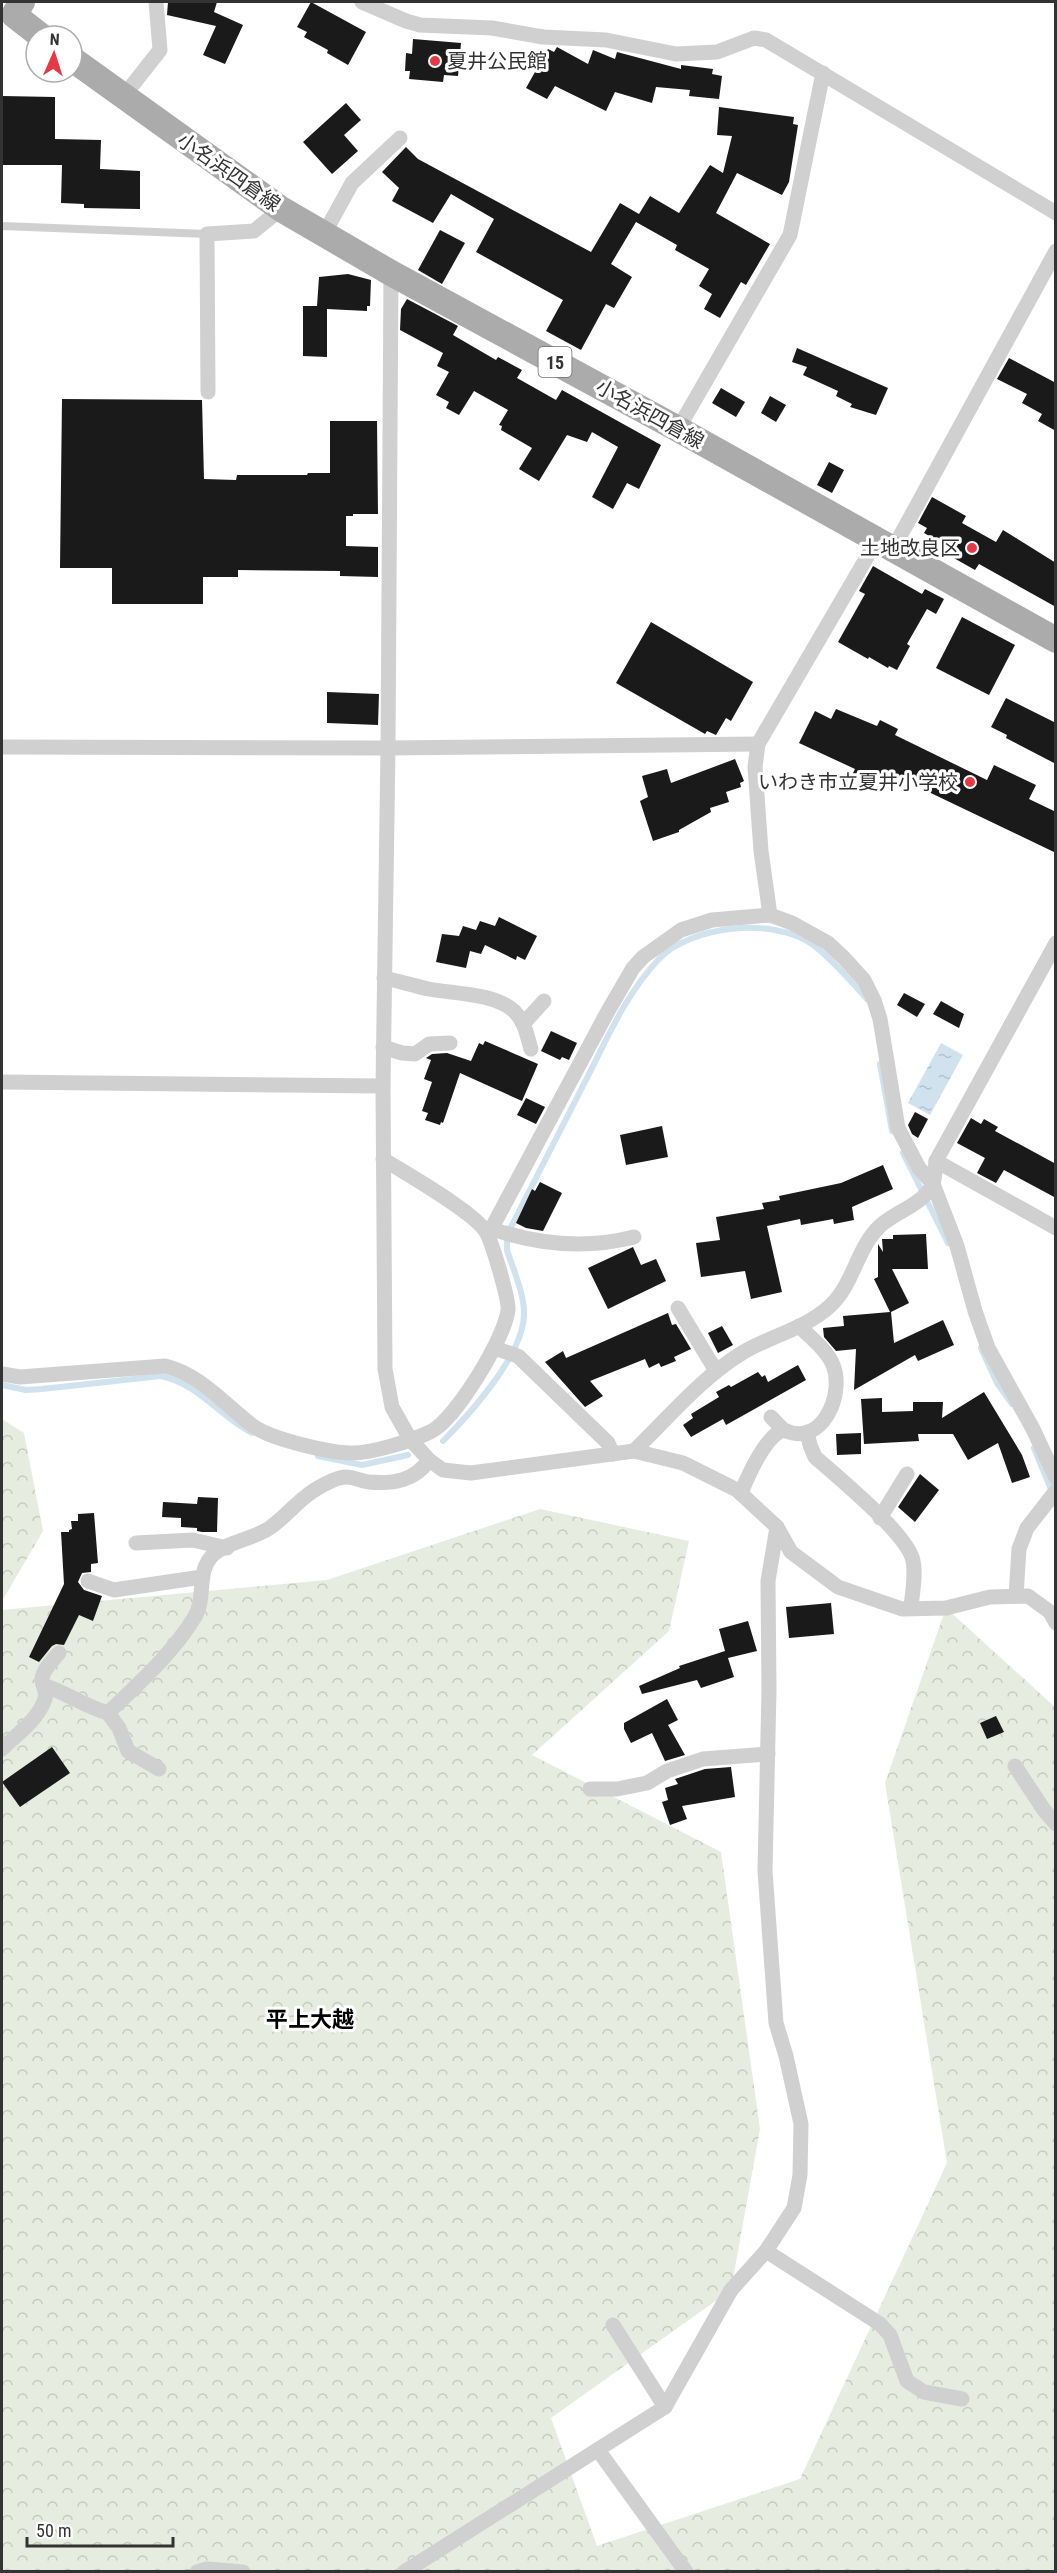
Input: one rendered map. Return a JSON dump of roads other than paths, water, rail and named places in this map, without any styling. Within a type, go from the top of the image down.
[{"type":"main road","points":[[22,2],[14,15],[26,24]]},
{"type":"main road","name":"小名浜四倉線","points":[[84,68],[281,209],[391,273],[678,429],[1056,640]]},
{"type":"street","points":[[123,97],[160,50],[156,2]]},
{"type":"street","points":[[362,2],[420,25],[492,28],[543,37],[606,40],[676,54],[717,52],[754,38],[766,40],[1056,213]]},
{"type":"street","points":[[678,429],[790,235],[823,73]]},
{"type":"street","points":[[324,234],[352,183],[400,138]]},
{"type":"street","points":[[208,392],[207,234],[254,231],[281,209]]},
{"type":"street","points":[[770,915],[761,851],[755,767],[758,744],[885,545],[1056,251]]},
{"type":"street","points":[[391,273],[388,748],[382,1086],[385,1369],[392,1407],[410,1439],[429,1460],[443,1470],[471,1473],[634,1451],[683,1462],[741,1493],[777,1527],[791,1552],[838,1587],[902,1609],[946,1608],[990,1597],[1028,1596],[1050,1612],[1056,1623]]},
{"type":"street","points":[[2,747],[388,748],[758,744]]},
{"type":"street","points":[[613,1454],[608,1443],[507,1352],[502,1332],[508,1304],[500,1233],[633,968],[651,949],[697,924],[734,916],[770,915],[806,930],[828,943],[864,980],[880,1019],[898,1128],[957,1246],[988,1348],[1033,1429],[1056,1478]]},
{"type":"street","points":[[634,1451],[716,1371],[743,1353],[816,1317],[832,1304],[848,1284],[860,1253],[879,1226],[928,1190],[936,1161],[1056,943]]},
{"type":"street","points":[[384,978],[429,989],[482,997],[514,1010],[524,1023],[531,1049]]},
{"type":"street","points":[[524,1023],[544,1001]]},
{"type":"street","points":[[383,1047],[402,1053],[415,1054],[429,1044],[450,1042]]},
{"type":"street","points":[[2,1082],[382,1086]]},
{"type":"street","points":[[383,1159],[474,1219],[500,1233],[525,1239],[589,1244],[614,1242],[634,1237]]},
{"type":"street","points":[[936,1161],[1056,1228]]},
{"type":"street","points":[[678,1308],[716,1371]]},
{"type":"street","points":[[771,1417],[783,1430],[804,1434],[818,1426],[829,1415],[836,1388],[832,1363],[799,1326]]},
{"type":"street","points":[[2,1374],[20,1377],[165,1366],[185,1371],[255,1428],[269,1436],[350,1453],[381,1448],[434,1430],[477,1378],[507,1352]]},
{"type":"street","points":[[741,1493],[748,1476],[772,1437],[783,1430]]},
{"type":"street","points":[[807,1432],[815,1456],[907,1547],[913,1560],[911,1608]]},
{"type":"street","points":[[108,1713],[147,1675],[196,1616],[201,1600],[202,1577],[214,1554],[265,1531],[285,1518],[313,1491],[335,1480],[345,1477],[370,1482],[400,1481],[415,1475],[429,1460]]},
{"type":"street","points":[[880,1518],[907,1474]]},
{"type":"street","points":[[1016,1596],[1019,1549],[1027,1528],[1052,1496]]},
{"type":"street","points":[[404,2571],[664,2406],[731,2290],[766,2251],[794,2208],[800,2175],[801,2124],[776,2023],[765,1871],[768,1581],[777,1527]]},
{"type":"street","points":[[136,1543],[193,1540],[227,1548]]},
{"type":"street","points":[[88,1581],[114,1590],[202,1577]]},
{"type":"street","points":[[2,1749],[34,1720],[46,1695],[42,1680],[46,1669],[59,1653]]},
{"type":"street","points":[[45,1686],[63,1692],[94,1709],[108,1713],[119,1728],[128,1751],[159,1769]]},
{"type":"street","points":[[590,1789],[617,1789],[647,1783],[668,1771],[703,1759],[768,1754]]},
{"type":"street","points":[[1015,1766],[1056,1824]]},
{"type":"street","points":[[766,2251],[880,2324],[890,2335],[907,2381],[924,2392],[962,2399]]},
{"type":"street","points":[[613,2325],[664,2406]]},
{"type":"street","points":[[598,2450],[686,2571]]},
{"type":"street","points":[[197,2571],[207,2569],[243,2571]]},
{"type":"lane","points":[[2,226],[207,234]]},
{"type":"water","points":[[941,1043],[963,1055],[930,1115],[908,1103]]},
{"type":"waterway","points":[[443,1441],[481,1399],[516,1346],[522,1329],[524,1305],[507,1250],[507,1239],[511,1227],[619,1015],[637,986],[658,960],[672,948],[711,932],[755,928],[776,930],[812,944],[834,963],[867,999]]},
{"type":"waterway","points":[[880,1064],[892,1131]]},
{"type":"waterway","points":[[903,1153],[948,1243]]},
{"type":"waterway","points":[[981,1348],[997,1383],[1012,1404]]},
{"type":"waterway","points":[[2,1385],[26,1390],[161,1376],[187,1386],[252,1433]]},
{"type":"waterway","points":[[1034,1448],[1053,1494]]},
{"type":"waterway","points":[[318,1456],[362,1465],[408,1455]]},
{"type":"place","name":"夏井公民館","points":[[435,61]]},
{"type":"place","name":"土地改良区","points":[[972,548]]},
{"type":"place","name":"いわき市立夏井小学校","points":[[970,782]]},
{"type":"district","name":"平上大越","points":[[310,2019]]}]
